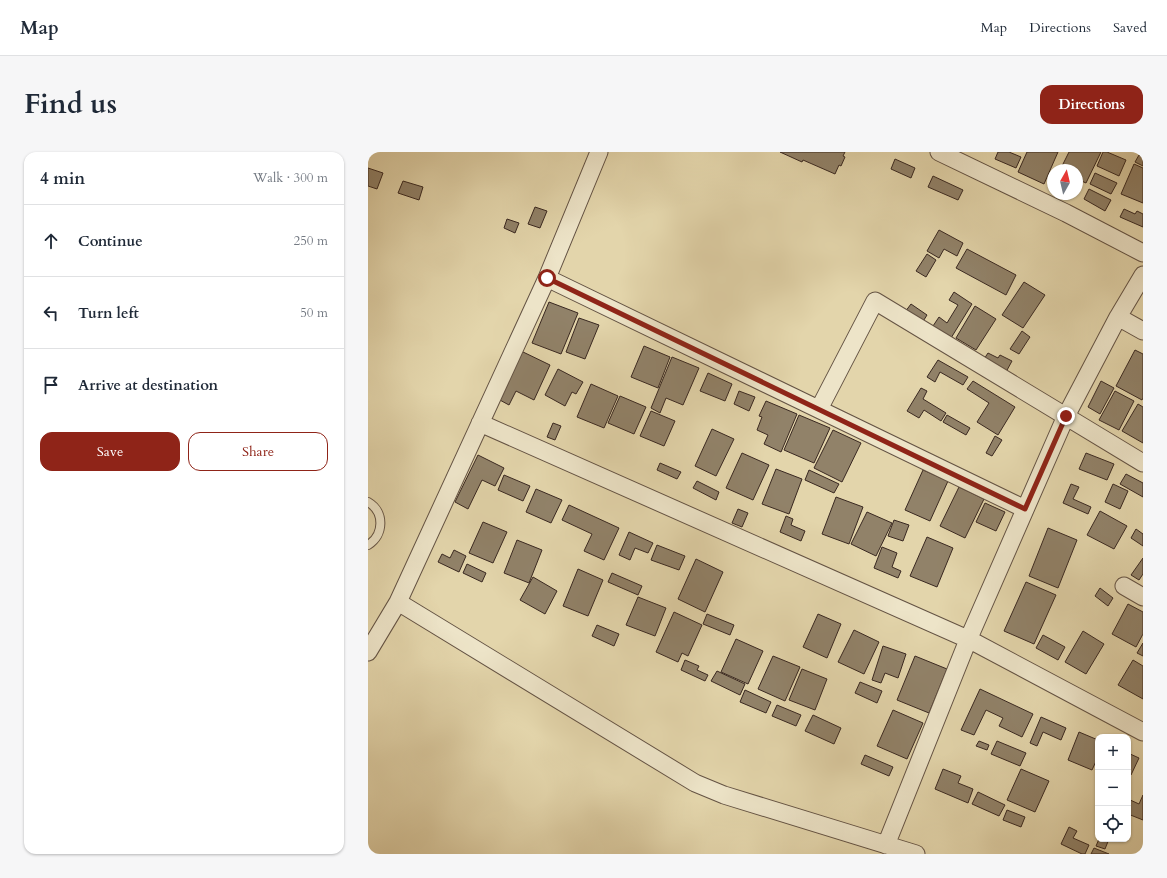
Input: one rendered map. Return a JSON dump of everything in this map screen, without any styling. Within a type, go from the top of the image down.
[{"type":"street","points":[[368,652],[398,602],[547,278],[599,152]]},
{"type":"street","points":[[939,152],[1066,213],[1143,253]]},
{"type":"street","points":[[886,846],[968,640],[1066,416],[1118,317],[1143,275]]},
{"type":"street","points":[[547,278],[1025,509]]},
{"type":"street","points":[[819,409],[876,301],[1143,463]]},
{"type":"street","points":[[1118,317],[1143,331]]},
{"type":"street","points":[[480,423],[968,640],[1143,732]]},
{"type":"street","points":[[1124,586],[1143,597]]},
{"type":"street","points":[[398,602],[695,783],[724,795],[916,854]]},
{"type":"lane","points":[[368,502],[377,510],[381,528],[377,538],[368,545]]},
{"type":"building","points":[[780,152],[845,152],[843,156],[845,157],[835,174]]},
{"type":"building","points":[[998,152],[1009,152],[1021,157],[1016,168],[995,159]]},
{"type":"building","points":[[1027,152],[1058,152],[1053,164],[1047,164],[1047,177],[1044,184],[1018,172]]},
{"type":"building","points":[[1069,152],[1101,152],[1086,183],[1083,182],[1083,164],[1063,164]]},
{"type":"building","points":[[1103,152],[1107,152],[1126,160],[1119,176],[1097,166]]},
{"type":"building","points":[[1139,155],[1143,157],[1143,166],[1135,162]]},
{"type":"building","points":[[895,159],[915,168],[911,178],[891,169]]},
{"type":"building","points":[[1134,164],[1143,168],[1143,203],[1121,194]]},
{"type":"building","points":[[368,168],[383,173],[377,189],[368,186]]},
{"type":"building","points":[[1095,173],[1117,183],[1111,194],[1090,184]]},
{"type":"building","points":[[933,176],[963,190],[958,200],[928,187]]},
{"type":"building","points":[[403,181],[423,187],[419,200],[398,193]]},
{"type":"building","points":[[1089,189],[1111,200],[1105,211],[1084,199]]},
{"type":"building","points":[[535,207],[547,211],[540,228],[528,224]]},
{"type":"building","points":[[1124,209],[1135,214],[1137,211],[1143,214],[1143,227],[1120,217]]},
{"type":"building","points":[[507,219],[519,223],[515,233],[504,228]]},
{"type":"building","points":[[939,230],[963,243],[957,256],[944,249],[939,258],[927,251]]},
{"type":"building","points":[[967,249],[1016,275],[1006,295],[956,268]]},
{"type":"building","points":[[927,254],[936,260],[926,277],[916,271]]},
{"type":"building","points":[[1024,282],[1045,295],[1023,328],[1002,315]]},
{"type":"building","points":[[954,292],[972,304],[951,338],[933,326],[939,317],[947,323],[958,305],[949,300]]},
{"type":"building","points":[[549,302],[578,313],[561,354],[532,343]]},
{"type":"building","points":[[911,304],[927,315],[922,323],[905,312]]},
{"type":"building","points":[[975,306],[996,319],[976,350],[956,338]]},
{"type":"building","points":[[579,318],[599,325],[585,359],[566,352]]},
{"type":"building","points":[[1022,331],[1030,337],[1019,354],[1010,349]]},
{"type":"building","points":[[644,346],[670,357],[658,388],[631,377]]},
{"type":"building","points":[[1135,350],[1143,354],[1142,400],[1116,386]]},
{"type":"building","points":[[521,351],[550,365],[534,400],[516,391],[509,405],[498,399]]},
{"type":"building","points":[[988,353],[998,358],[1000,355],[1012,361],[1006,372],[984,359]]},
{"type":"building","points":[[672,357],[699,368],[683,405],[666,398],[660,413],[651,408]]},
{"type":"building","points":[[938,360],[968,377],[963,385],[940,372],[935,382],[927,377]]},
{"type":"building","points":[[558,369],[583,382],[576,394],[572,392],[565,406],[545,395]]},
{"type":"building","points":[[708,373],[732,384],[725,401],[700,391]]},
{"type":"building","points":[[973,381],[1015,407],[998,435],[977,422],[989,403],[967,389]]},
{"type":"building","points":[[1101,381],[1114,388],[1100,414],[1088,407]]},
{"type":"building","points":[[591,384],[618,396],[604,428],[577,417]]},
{"type":"building","points":[[921,388],[927,391],[923,399],[946,413],[941,421],[924,410],[919,418],[907,411]]},
{"type":"building","points":[[739,391],[755,397],[749,411],[734,404]]},
{"type":"building","points":[[1115,391],[1134,401],[1119,430],[1099,420]]},
{"type":"building","points":[[620,396],[646,407],[634,434],[608,423]]},
{"type":"building","points":[[766,401],[797,414],[781,452],[764,444],[768,435],[757,430],[762,417],[759,416]]},
{"type":"building","points":[[1138,404],[1143,407],[1143,443],[1122,431]]},
{"type":"building","points":[[651,411],[675,421],[664,446],[640,436]]},
{"type":"building","points":[[799,415],[830,428],[814,463],[784,450]]},
{"type":"building","points":[[947,415],[970,428],[966,435],[943,422]]},
{"type":"building","points":[[553,423],[561,426],[555,440],[547,437]]},
{"type":"building","points":[[712,429],[734,439],[716,476],[695,466]]},
{"type":"building","points":[[833,430],[861,443],[842,482],[814,468]]},
{"type":"building","points":[[995,436],[1002,440],[992,456],[986,453]]},
{"type":"building","points":[[742,453],[769,465],[753,500],[726,488]]},
{"type":"building","points":[[1086,453],[1114,464],[1107,480],[1079,469]]},
{"type":"building","points":[[478,455],[504,468],[495,486],[482,480],[468,509],[455,502]]},
{"type":"building","points":[[660,463],[681,472],[677,479],[657,470]]},
{"type":"building","points":[[776,469],[802,479],[789,514],[762,504]]},
{"type":"building","points":[[809,470],[839,484],[834,493],[805,480]]},
{"type":"building","points":[[923,470],[948,481],[930,521],[905,510]]},
{"type":"building","points":[[1126,474],[1143,483],[1143,497],[1120,484]]},
{"type":"building","points":[[504,475],[530,486],[523,501],[498,490]]},
{"type":"building","points":[[697,481],[719,492],[716,500],[693,488]]},
{"type":"building","points":[[1071,484],[1079,487],[1073,499],[1091,507],[1088,514],[1063,503]]},
{"type":"building","points":[[1113,484],[1128,491],[1120,509],[1105,502]]},
{"type":"building","points":[[959,487],[984,499],[965,538],[940,526]]},
{"type":"building","points":[[536,489],[562,500],[551,523],[526,512]]},
{"type":"building","points":[[836,497],[863,507],[849,544],[822,534]]},
{"type":"building","points":[[985,503],[1005,512],[996,531],[976,522]]},
{"type":"building","points":[[569,505],[619,528],[604,560],[584,551],[592,534],[562,520]]},
{"type":"building","points":[[738,509],[748,513],[742,527],[732,523]]},
{"type":"building","points":[[1100,511],[1127,526],[1114,549],[1087,535]]},
{"type":"building","points":[[867,512],[892,523],[876,556],[851,544]]},
{"type":"building","points":[[786,516],[793,519],[791,525],[805,531],[801,541],[780,532]]},
{"type":"building","points":[[894,520],[909,525],[903,541],[888,536]]},
{"type":"building","points":[[483,522],[507,532],[493,563],[469,553]]},
{"type":"building","points":[[1048,528],[1077,540],[1058,588],[1029,576]]},
{"type":"building","points":[[1136,529],[1143,534],[1143,546],[1131,538]]},
{"type":"building","points":[[629,532],[653,543],[648,553],[635,548],[630,560],[619,555]]},
{"type":"building","points":[[927,537],[953,548],[937,587],[910,576]]},
{"type":"building","points":[[517,540],[542,550],[529,583],[504,573]]},
{"type":"building","points":[[657,545],[685,556],[679,570],[651,560]]},
{"type":"building","points":[[882,547],[897,553],[892,567],[901,571],[898,578],[874,568]]},
{"type":"building","points":[[454,550],[466,556],[459,572],[438,562],[442,554],[450,558]]},
{"type":"building","points":[[1143,558],[1143,574],[1139,580],[1131,575]]},
{"type":"building","points":[[696,559],[723,572],[705,612],[678,599]]},
{"type":"building","points":[[467,564],[486,573],[482,582],[463,573]]},
{"type":"building","points":[[578,569],[603,580],[588,616],[563,606]]},
{"type":"building","points":[[612,573],[642,586],[638,595],[608,582]]},
{"type":"building","points":[[533,577],[557,591],[545,614],[520,600]]},
{"type":"building","points":[[1026,582],[1056,595],[1034,644],[1004,631]]},
{"type":"building","points":[[1100,588],[1113,598],[1108,606],[1095,596]]},
{"type":"building","points":[[638,597],[666,608],[655,636],[626,625]]},
{"type":"building","points":[[1128,604],[1143,612],[1143,634],[1136,647],[1112,634]]},
{"type":"building","points":[[674,612],[702,625],[688,656],[682,653],[678,662],[656,652]]},
{"type":"building","points":[[707,614],[734,625],[730,635],[703,624]]},
{"type":"building","points":[[818,614],[841,624],[827,658],[803,647]]},
{"type":"building","points":[[597,625],[619,634],[614,646],[592,636]]},
{"type":"building","points":[[854,630],[879,642],[864,674],[838,662]]},
{"type":"building","points":[[1083,631],[1104,644],[1086,674],[1065,662]]},
{"type":"building","points":[[1043,635],[1065,647],[1058,660],[1036,648]]},
{"type":"building","points":[[736,639],[763,651],[748,684],[721,672]]},
{"type":"building","points":[[1143,643],[1143,656],[1137,653]]},
{"type":"building","points":[[883,646],[906,654],[898,678],[885,673],[881,683],[872,680]]},
{"type":"building","points":[[773,656],[800,667],[785,701],[758,689]]},
{"type":"building","points":[[915,656],[947,669],[929,713],[897,700]]},
{"type":"building","points":[[685,660],[699,666],[697,670],[708,675],[705,681],[681,670]]},
{"type":"building","points":[[1133,660],[1143,666],[1143,699],[1118,685]]},
{"type":"building","points":[[802,669],[827,679],[815,710],[789,700]]},
{"type":"building","points":[[717,671],[745,684],[740,695],[711,681]]},
{"type":"building","points":[[860,682],[882,691],[877,703],[855,693]]},
{"type":"building","points":[[980,689],[1033,714],[1022,737],[999,726],[1003,718],[986,710],[974,735],[961,730]]},
{"type":"building","points":[[745,690],[771,702],[766,713],[740,702]]},
{"type":"building","points":[[777,705],[801,715],[796,726],[772,716]]},
{"type":"building","points":[[893,710],[923,723],[907,759],[877,746]]},
{"type":"building","points":[[813,715],[841,728],[834,744],[805,731]]},
{"type":"building","points":[[1041,717],[1066,728],[1061,740],[1043,732],[1037,746],[1030,743]]},
{"type":"building","points":[[1079,732],[1095,739],[1095,764],[1092,770],[1068,760]]},
{"type":"building","points":[[979,741],[989,745],[987,750],[976,746]]},
{"type":"building","points":[[997,741],[1026,753],[1020,766],[991,754]]},
{"type":"building","points":[[1131,754],[1139,758],[1131,775]]},
{"type":"building","points":[[865,755],[893,767],[889,776],[861,764]]},
{"type":"building","points":[[943,769],[961,776],[958,783],[973,789],[968,803],[935,789]]},
{"type":"building","points":[[1021,769],[1049,781],[1035,812],[1007,800]]},
{"type":"building","points":[[978,792],[1005,805],[999,816],[972,804]]},
{"type":"building","points":[[1143,795],[1143,820],[1131,815],[1131,800],[1139,804]]},
{"type":"building","points":[[1007,810],[1025,817],[1021,827],[1003,820]]},
{"type":"building","points":[[1069,827],[1077,831],[1073,838],[1089,845],[1085,854],[1061,844]]},
{"type":"building","points":[[1098,842],[1108,842],[1105,849],[1096,846]]},
{"type":"building","points":[[1094,848],[1109,854],[1091,854]]},
{"type":"route","points":[[547,278],[1025,509],[1066,416]]}]
